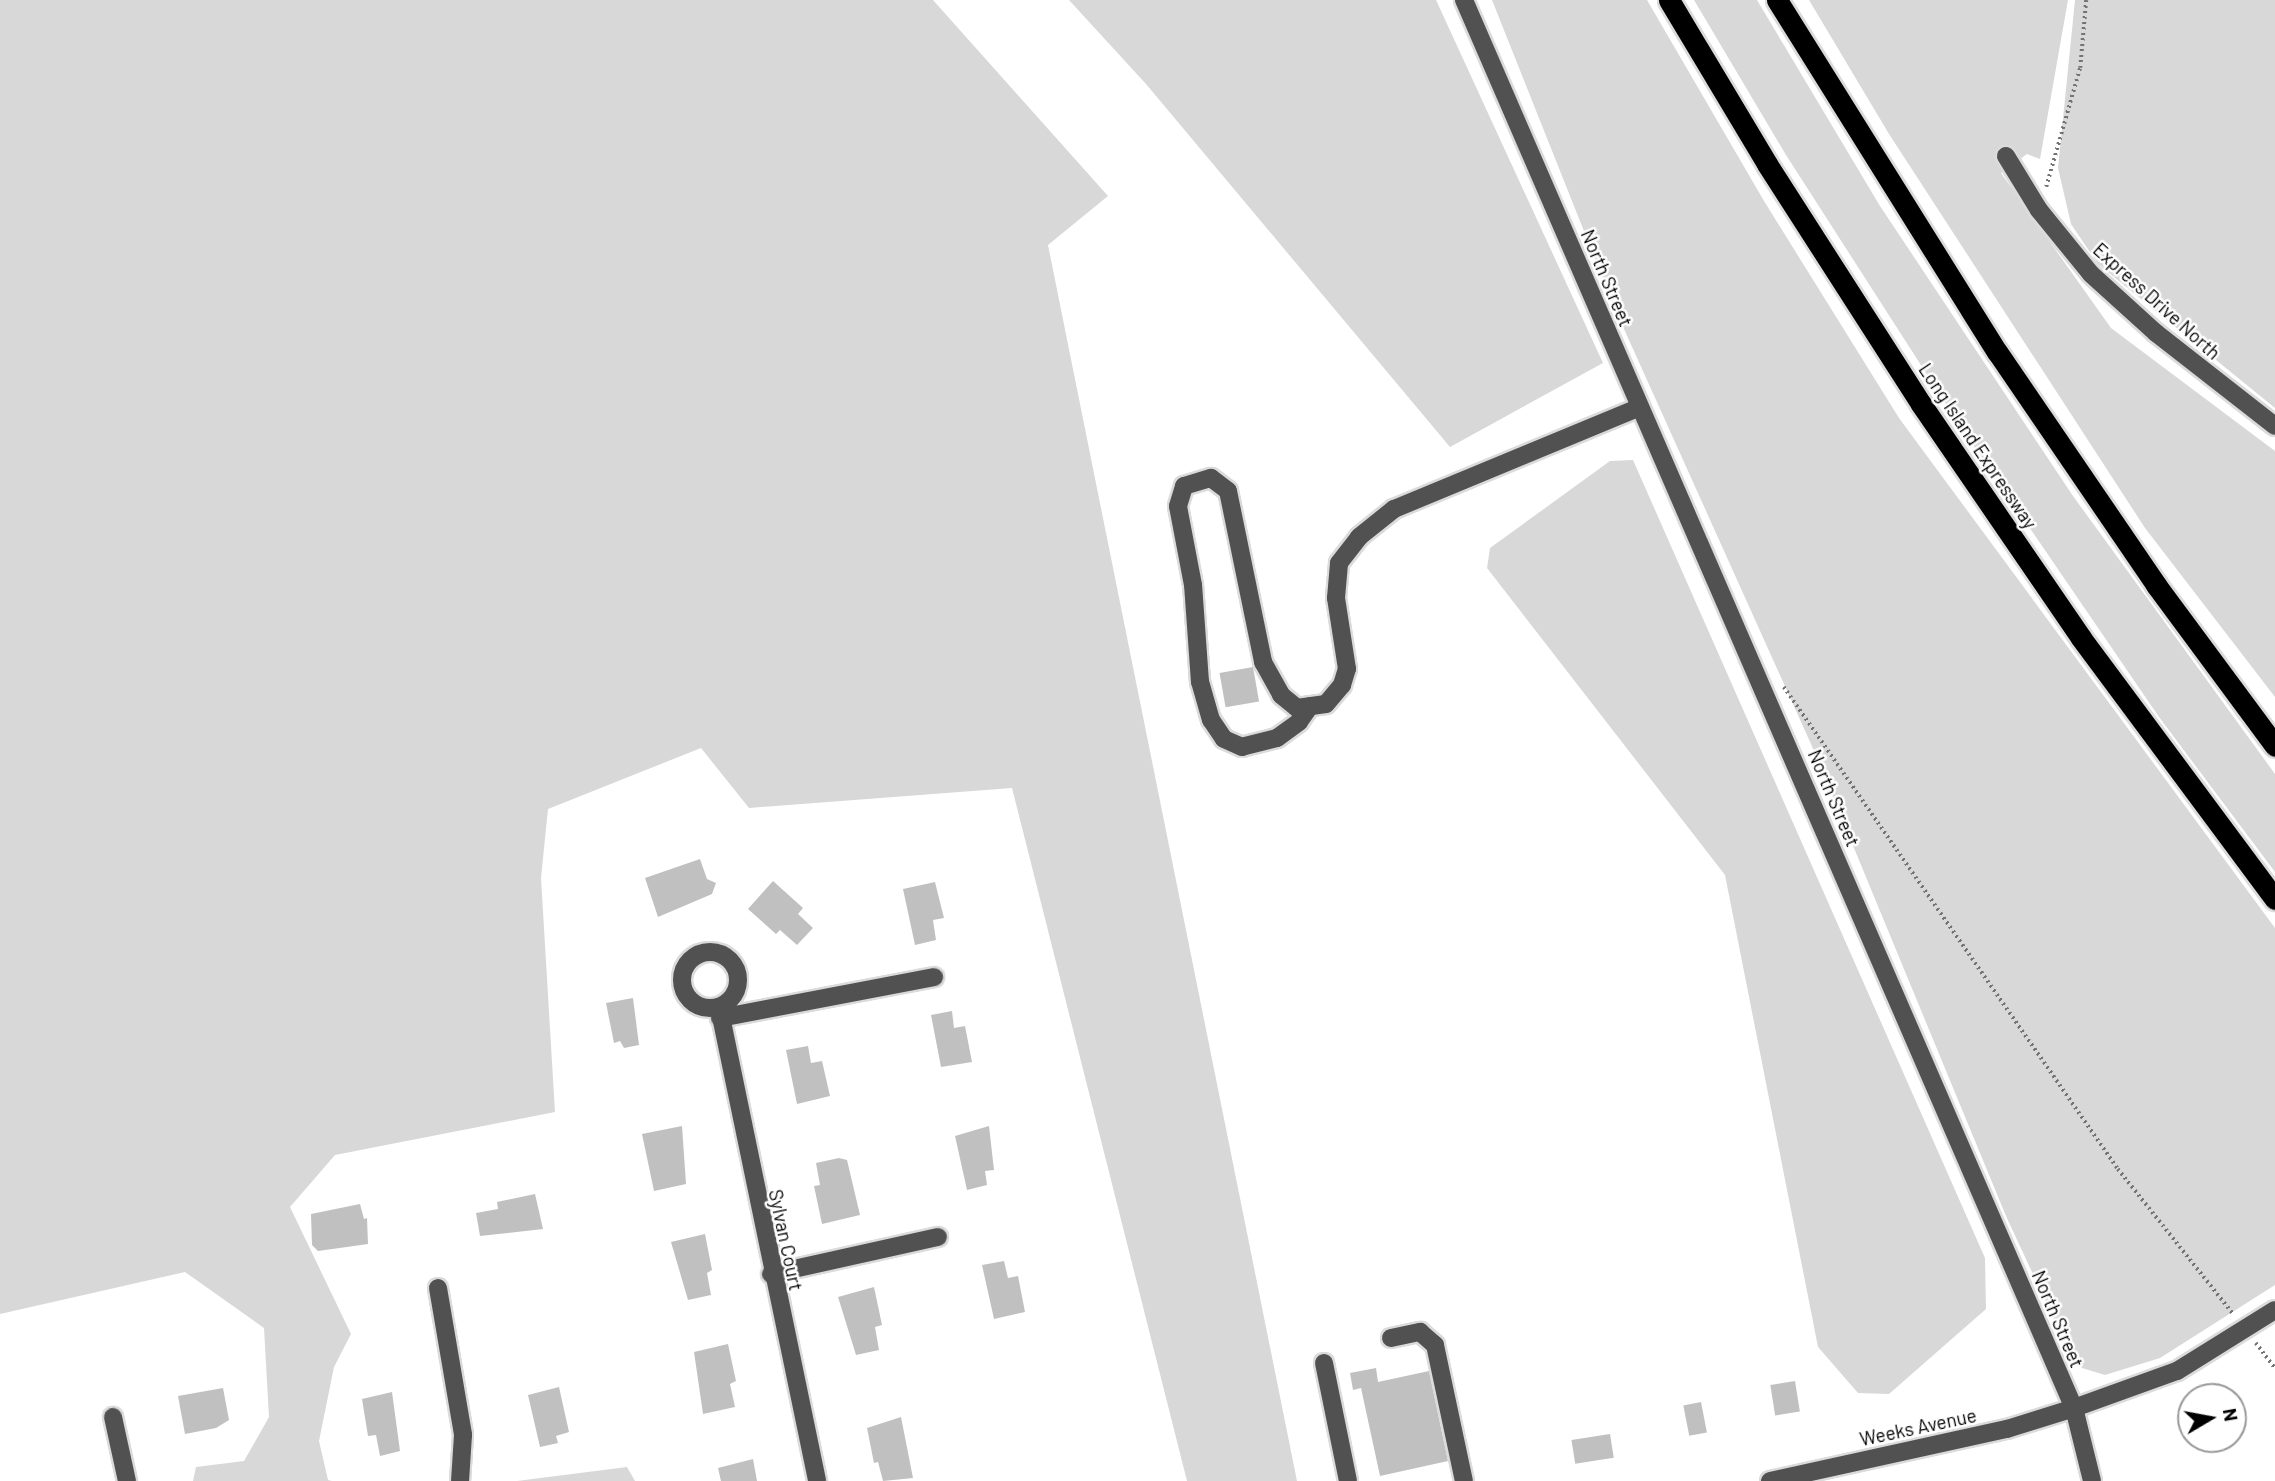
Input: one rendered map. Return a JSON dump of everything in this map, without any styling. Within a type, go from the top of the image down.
[{"type":"highway","name":"Long Island Expressway","points":[[1669,0],[1767,164],[1928,415],[2081,638],[2275,899]]},
{"type":"highway","points":[[1777,0],[1997,353],[2156,585],[2275,746]]},
{"type":"street","name":"North Street","points":[[1464,0],[2074,1408],[2092,1481]]},
{"type":"street","name":"Express Drive North","points":[[2006,156],[2039,210],[2091,274],[2156,333],[2275,426]]},
{"type":"street","points":[[1310,706],[1299,722],[1276,738],[1242,747],[1224,739],[1211,720],[1199,682],[1193,585],[1178,506],[1184,486],[1211,478],[1228,491],[1263,662],[1280,695],[1297,708],[1310,706],[1326,704],[1342,685],[1346,669],[1336,598],[1339,563],[1359,537],[1394,509],[1640,407]]},
{"type":"street","name":"Sylvan Court","points":[[817,1481],[771,1273],[719,1013],[934,977]]},
{"type":"street","points":[[771,1273],[938,1237]]},
{"type":"street","points":[[438,1288],[463,1436],[460,1481]]},
{"type":"street","points":[[2074,1408],[2177,1371],[2246,1331],[2275,1310]]},
{"type":"street","points":[[1391,1338],[1420,1332],[1435,1345],[1464,1481]]},
{"type":"street","points":[[1324,1363],[1348,1481]]},
{"type":"street","name":"Weeks Avenue","points":[[1770,1481],[2007,1429],[2074,1408]]},
{"type":"street","points":[[113,1417],[127,1481]]},
{"type":"path","points":[[2039,210],[2080,68],[2086,0]]},
{"type":"path","points":[[1776,677],[2118,1169],[2275,1368]]},
{"type":"shaded area","points":[[0,0],[933,0],[1108,196],[1048,245],[1297,1481],[1187,1481],[1012,788],[749,808],[701,748],[548,809],[541,878],[555,1112],[335,1155],[290,1207],[351,1334],[334,1367],[319,1441],[328,1480],[332,1481],[193,1481],[196,1467],[244,1461],[269,1417],[264,1328],[185,1272],[0,1314]]},
{"type":"shaded area","points":[[1069,0],[1436,0],[1603,363],[1450,447],[1146,84]]},
{"type":"shaded area","points":[[1492,0],[1647,0],[1764,201],[1899,418],[2275,928],[2275,1285],[2160,1358],[2105,1375],[2082,1368],[2064,1341],[2006,1216],[1811,744],[1615,309]]},
{"type":"shaded area","points":[[1694,0],[1757,0],[1880,206],[2073,496],[2275,774],[2275,872],[2159,717],[1962,429],[1786,155]]},
{"type":"shaded area","points":[[1809,0],[2068,0],[2040,159],[2027,154],[2001,173],[2111,328],[2275,451],[2275,697],[2145,528],[1889,134]]},
{"type":"shaded area","points":[[2075,0],[2275,0],[2275,408],[2098,264],[2071,224],[2058,168]]},
{"type":"shaded area","points":[[1633,460],[1985,1258],[1986,1309],[1889,1394],[1858,1393],[1818,1347],[1725,875],[1487,568],[1490,548],[1610,461]]},
{"type":"shaded area","points":[[627,1467],[635,1481],[517,1481]]},
{"type":"building","points":[[1253,667],[1259,701],[1226,707],[1220,673]]},
{"type":"building","points":[[700,859],[707,879],[716,883],[712,894],[658,917],[645,878]]},
{"type":"building","points":[[773,881],[803,908],[798,914],[813,928],[797,945],[780,930],[776,934],[748,909]]},
{"type":"building","points":[[935,882],[944,918],[933,920],[936,940],[915,945],[903,889]]},
{"type":"building","points":[[633,998],[639,1045],[624,1048],[620,1041],[614,1043],[606,1003]]},
{"type":"building","points":[[952,1011],[954,1028],[965,1026],[972,1062],[941,1067],[931,1015]]},
{"type":"building","points":[[808,1046],[811,1063],[822,1061],[830,1096],[797,1104],[786,1050]]},
{"type":"building","points":[[682,1126],[686,1184],[654,1191],[642,1134]]},
{"type":"building","points":[[989,1126],[994,1170],[985,1171],[987,1185],[967,1190],[955,1136]]},
{"type":"building","points":[[839,1158],[847,1160],[860,1215],[822,1224],[814,1186],[820,1185],[816,1163]]},
{"type":"building","points":[[535,1194],[543,1229],[480,1236],[476,1213],[498,1209],[497,1202]]},
{"type":"building","points":[[360,1204],[364,1219],[367,1218],[368,1244],[318,1251],[312,1245],[311,1214]]},
{"type":"building","points":[[705,1234],[712,1270],[707,1273],[711,1295],[688,1300],[671,1242]]},
{"type":"building","points":[[1004,1261],[1008,1278],[1018,1276],[1025,1312],[994,1319],[982,1265]]},
{"type":"building","points":[[874,1287],[882,1325],[875,1327],[879,1350],[856,1355],[838,1297]]},
{"type":"building","points":[[728,1344],[736,1381],[730,1384],[735,1407],[703,1414],[694,1352]]},
{"type":"building","points":[[1376,1368],[1378,1382],[1429,1371],[1448,1461],[1380,1476],[1361,1388],[1353,1390],[1350,1373]]},
{"type":"building","points":[[1795,1381],[1800,1412],[1775,1416],[1770,1385]]},
{"type":"building","points":[[559,1387],[569,1432],[556,1436],[558,1443],[540,1447],[528,1395]]},
{"type":"building","points":[[223,1388],[229,1420],[216,1428],[185,1434],[178,1396]]},
{"type":"building","points":[[392,1392],[400,1451],[380,1456],[376,1435],[368,1436],[362,1399]]},
{"type":"building","points":[[1701,1402],[1707,1432],[1689,1436],[1683,1405]]},
{"type":"building","points":[[901,1417],[913,1478],[883,1481],[878,1462],[874,1463],[867,1428]]},
{"type":"building","points":[[1610,1434],[1614,1458],[1575,1464],[1571,1440]]},
{"type":"building","points":[[753,1459],[757,1481],[721,1481],[718,1468]]}]
